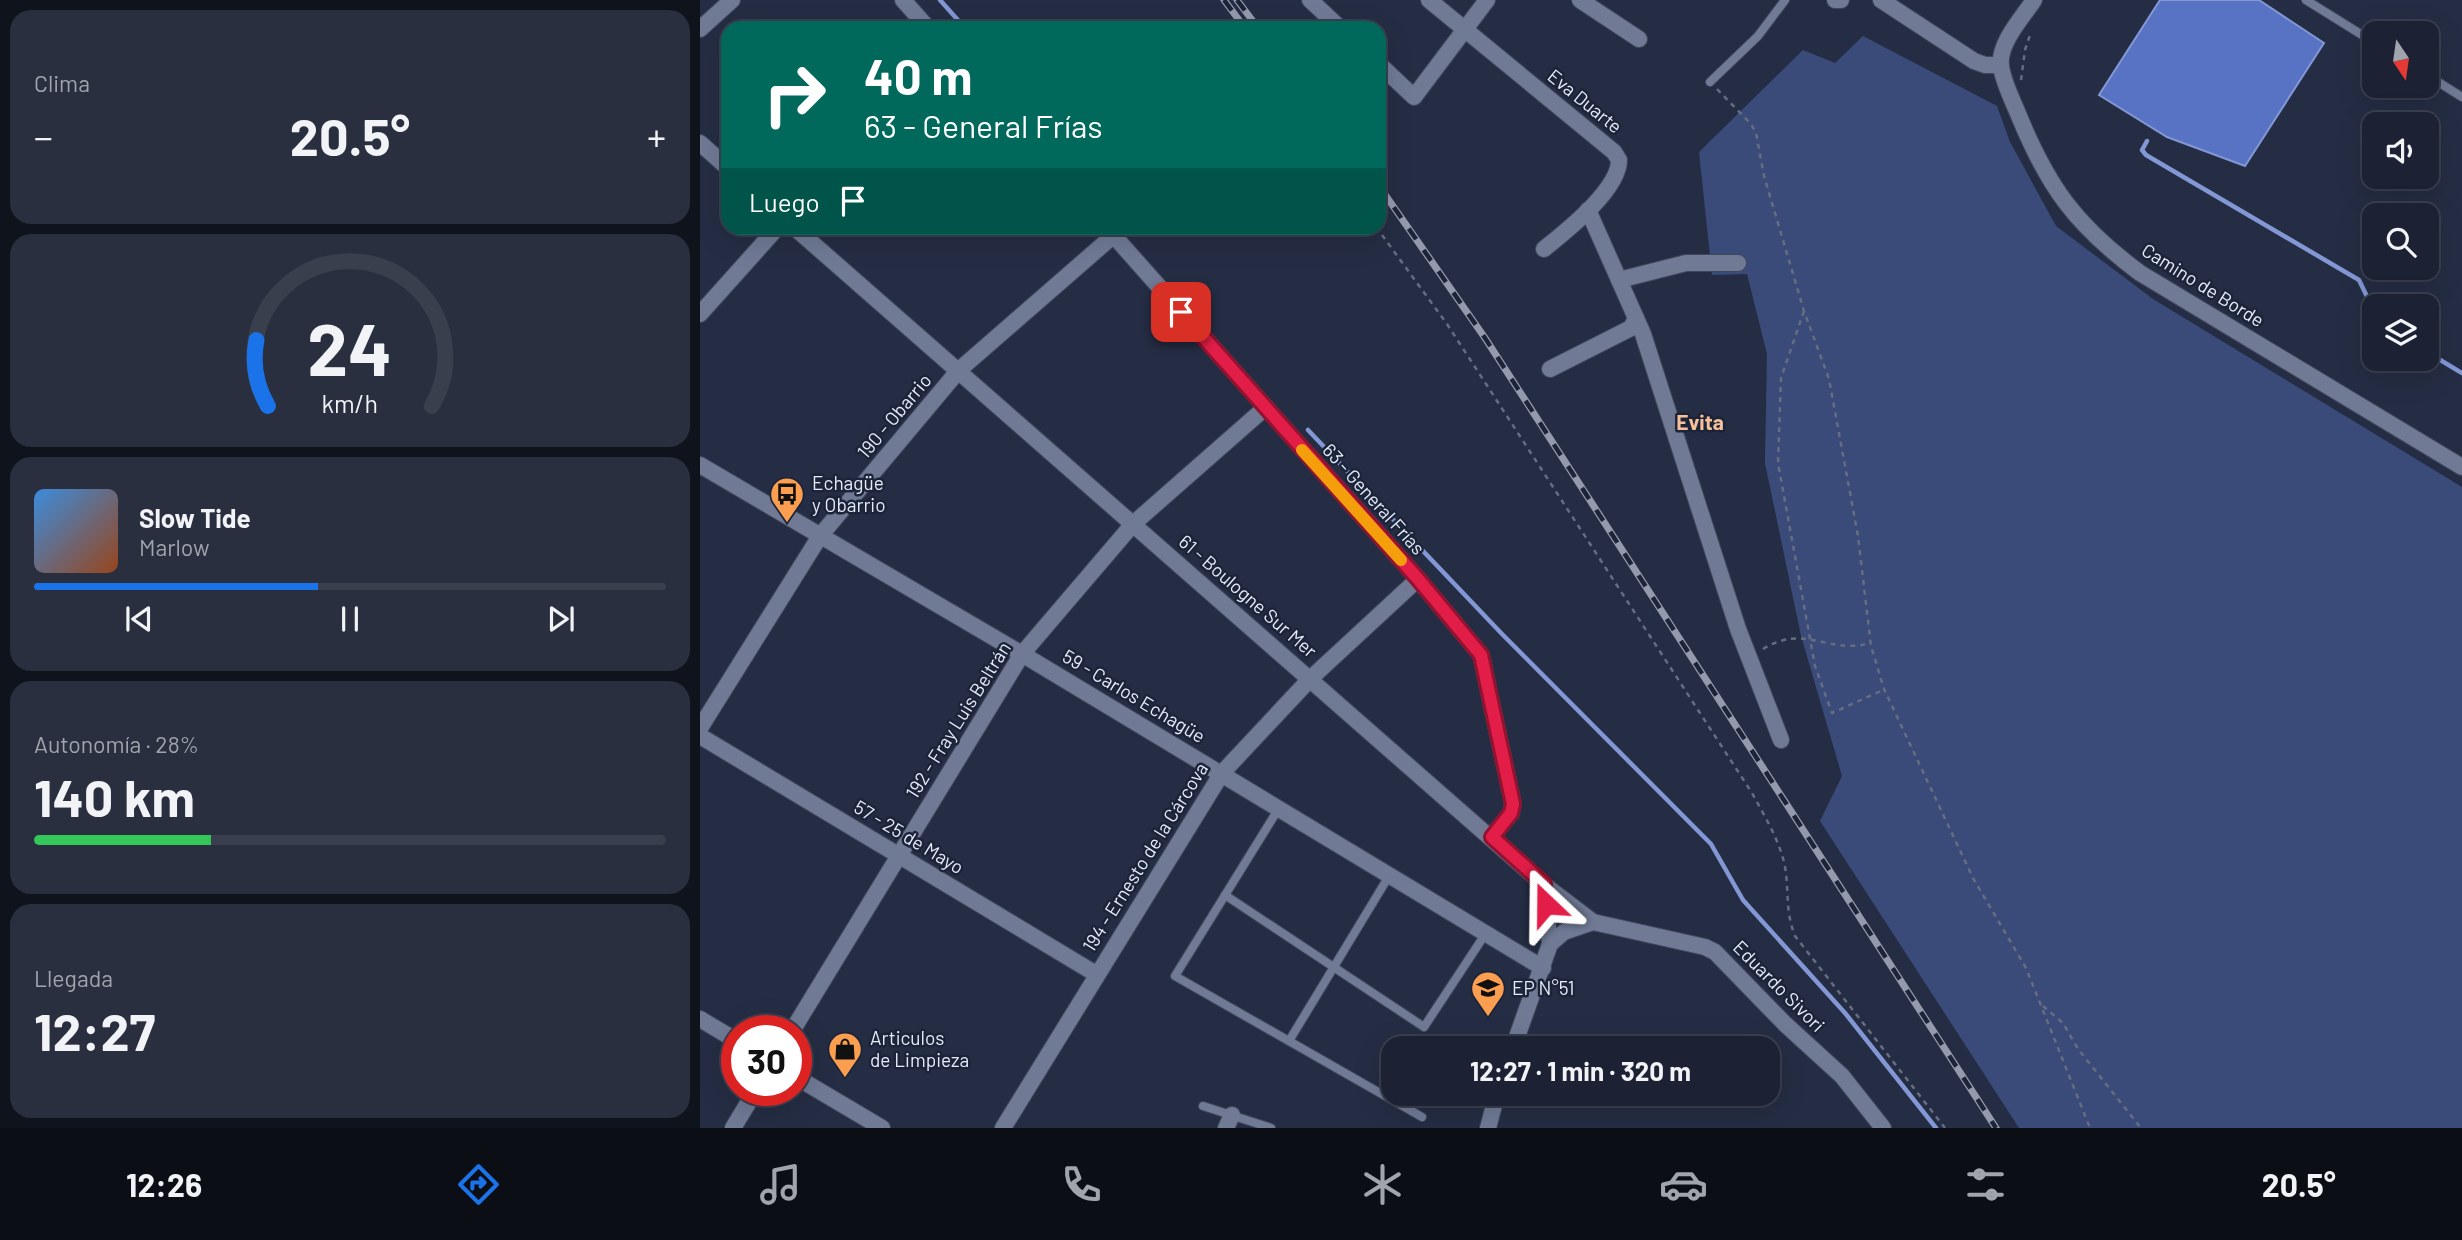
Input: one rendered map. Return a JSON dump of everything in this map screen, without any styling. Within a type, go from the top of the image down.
[{"type":"street","points":[[700,29],[732,0]]},
{"type":"street","points":[[903,0],[922,21]]},
{"type":"street","points":[[1310,0],[1332,21]]},
{"type":"street","name":"Eva Duarte","points":[[1430,0],[1614,152],[1619,160],[1619,167],[1588,210],[1544,249]]},
{"type":"street","points":[[1386,71],[1414,97],[1487,0]]},
{"type":"street","points":[[1580,0],[1639,39]]},
{"type":"street","points":[[1881,0],[1985,65],[2000,65],[2009,37],[2034,0]]},
{"type":"street","name":"Camino de Borde","points":[[2000,65],[2031,145],[2056,192],[2072,214],[2108,249],[2140,273],[2462,467]]},
{"type":"street","points":[[700,143],[721,162]]},
{"type":"street","points":[[1588,210],[1636,318],[1749,658],[1780,740]]},
{"type":"street","points":[[700,314],[771,235]]},
{"type":"street","name":"61 - Boulogne Sur Mer","points":[[803,235],[1544,884]]},
{"type":"street","name":"190 - Obarrio","points":[[700,728],[820,536],[960,370],[1106,235]]},
{"type":"street","name":"63 - General Frías","points":[[1114,235],[1418,579],[1481,655],[1513,804],[1511,813],[1492,837]]},
{"type":"street","points":[[1619,280],[1686,263],[1738,263]]},
{"type":"street","points":[[1550,369],[1631,328],[1636,318]]},
{"type":"street","name":"192 - Fray Luis Beltrán","points":[[802,1015],[1022,654],[1133,524],[1265,408]]},
{"type":"street","name":"59 - Carlos Echagüe","points":[[700,465],[1222,773],[1543,968]]},
{"type":"street","name":"194 - Ernesto de la Cárcova","points":[[1003,1128],[1222,773],[1311,678],[1418,579]]},
{"type":"street","name":"57 - 25 de Mayo","points":[[700,736],[1096,974]]},
{"type":"street","points":[[1518,1036],[1550,944],[1544,884]]},
{"type":"street","name":"Eduardo Sivori","points":[[1544,884],[1593,922],[1705,947],[1715,952],[1785,1024],[1843,1076],[1883,1128]]},
{"type":"street","points":[[1550,944],[1564,932],[1593,922]]},
{"type":"street","points":[[700,1019],[721,1031]]},
{"type":"street","points":[[812,1086],[882,1128]]},
{"type":"street","points":[[733,1128],[746,1106]]},
{"type":"street","points":[[1488,1128],[1494,1106]]},
{"type":"lane","points":[[1710,82],[1758,36],[1785,0]]},
{"type":"lane","points":[[2306,0],[2362,35]]},
{"type":"lane","points":[[2440,83],[2462,97]]},
{"type":"lane","points":[[1279,808],[1175,976],[1422,1117]]},
{"type":"lane","points":[[1289,1041],[1389,876]]},
{"type":"lane","points":[[1225,895],[1424,1027],[1486,933]]},
{"type":"lane","points":[[1203,1106],[1229,1121],[1271,1128]]},
{"type":"path","points":[[2021,88],[2025,51],[2037,22]]},
{"type":"path","points":[[1710,82],[1751,124],[1756,133],[1764,176],[1804,311],[1829,379],[1858,536],[1871,643],[1884,690],[1973,878],[2026,968],[2090,1128]]},
{"type":"path","points":[[1382,235],[1447,324],[1491,396],[1752,793],[1784,860],[1788,887],[1785,898],[1787,915],[1795,936],[1945,1128]]},
{"type":"path","points":[[1804,311],[1781,378],[1779,463],[1815,666],[1832,713],[1884,690]]},
{"type":"path","points":[[1749,658],[1784,638],[1811,639],[1841,647],[1871,643]]},
{"type":"path","points":[[2042,1005],[2063,1023],[2078,1049],[2141,1128]]},
{"type":"shaded area","points":[[2160,0],[2259,0],[2324,43],[2245,166],[2167,137],[2099,95]]},
{"type":"shaded area","points":[[1863,36],[1997,106],[2010,142],[2056,226],[2153,299],[2462,487],[2462,1128],[2019,1128],[1820,821],[1842,776],[1801,636],[1765,463],[1767,354],[1747,274],[1712,275],[1699,152],[1803,50],[1835,63]]},
{"type":"waterway","points":[[940,0],[959,21]]},
{"type":"waterway","points":[[2147,141],[2142,150],[2146,155],[2359,280],[2366,294]]},
{"type":"waterway","points":[[2439,359],[2462,373]]},
{"type":"waterway","points":[[1308,430],[1502,634],[1711,844],[1743,900],[1845,1013],[1936,1128]]},
{"type":"railway","points":[[1224,0],[1240,21]]},
{"type":"railway","points":[[1237,0],[1253,21]]},
{"type":"railway","points":[[1386,196],[1485,338],[1996,1128]]},
{"type":"slow traffic","points":[[1302,450],[1401,560]]},
{"type":"place","name":"Echagüe y Obarrio","points":[[787,524]]},
{"type":"place","name":"EP N°51","points":[[1488,1018]]},
{"type":"place","name":"Articulos de Limpieza","points":[[845,1079]]},
{"type":"district","name":"Evita","points":[[1700,423]]},
{"type":"route","points":[[1181,312],[1418,579],[1481,655],[1513,804],[1511,813],[1492,837],[1544,884],[1546,904]]}]
